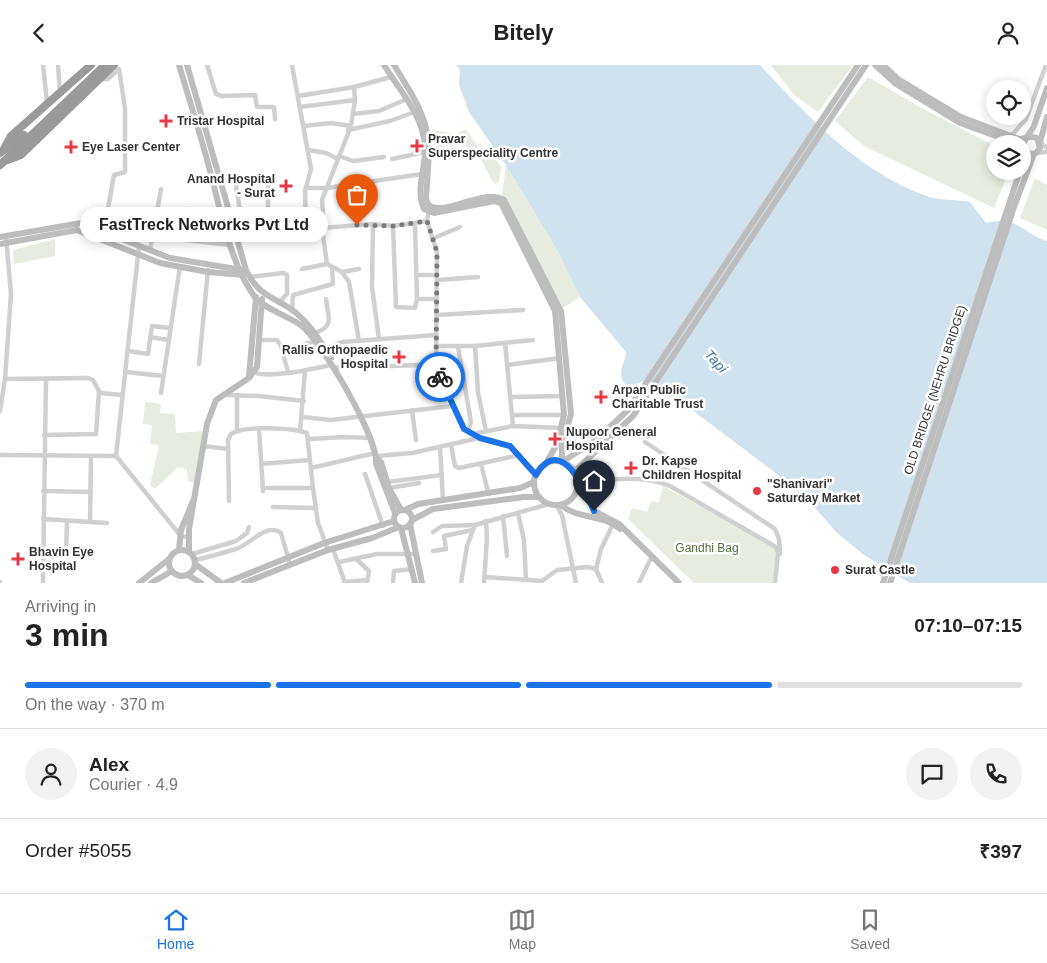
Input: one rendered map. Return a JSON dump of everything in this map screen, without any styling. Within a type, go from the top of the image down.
[{"type":"highway","points":[[2,158],[11,136],[91,65]]},
{"type":"highway","points":[[2,158],[104,65]]},
{"type":"highway","points":[[2,158],[21,155],[99,79],[117,67]]},
{"type":"main road","points":[[179,65],[222,213],[245,273],[260,291],[292,310],[315,333],[316,341],[335,369]]},
{"type":"main road","points":[[187,65],[231,245],[236,259],[259,300],[260,340],[259,360],[251,374],[216,399],[207,424],[188,538],[193,558],[188,575]]},
{"type":"main road","points":[[225,583],[324,543],[383,526],[394,521],[401,511],[414,505],[520,488],[535,479],[554,453],[562,428],[564,415],[563,396],[554,307],[502,205],[494,201],[434,213],[423,206],[420,196],[425,152],[417,111],[384,65]]},
{"type":"main road","points":[[394,65],[428,138],[426,197],[429,210]]},
{"type":"main road","points":[[575,471],[633,416],[856,74],[858,65]]},
{"type":"main road","points":[[545,465],[550,462],[562,462],[596,440],[628,410],[856,74],[866,65]]},
{"type":"main road","points":[[875,65],[896,84],[960,123],[991,135]]},
{"type":"main road","points":[[883,65],[898,79],[961,117],[1008,135]]},
{"type":"main road","points":[[1028,135],[1034,126],[1047,88]]},
{"type":"main road","points":[[1011,206],[1035,153],[1040,148],[1047,117]]},
{"type":"main road","points":[[1031,137],[1034,137],[1040,142]]},
{"type":"main road","points":[[1031,151],[1035,153]]},
{"type":"main road","points":[[1011,206],[1018,180]]},
{"type":"main road","points":[[429,210],[492,196],[498,196],[509,206],[562,311],[571,415],[562,445],[562,462]]},
{"type":"main road","name":"OLD BRIDGE (NEHRU BRIDGE)","points":[[883,583],[1011,206]]},
{"type":"main road","name":"OLD BRIDGE (NEHRU BRIDGE)","points":[[890,583],[1011,206]]},
{"type":"main road","points":[[3,241],[81,223],[180,264]]},
{"type":"main road","points":[[3,241],[77,230],[160,263],[245,273]]},
{"type":"main road","points":[[208,269],[232,265],[236,259]]},
{"type":"main road","points":[[226,267],[245,273]]},
{"type":"main road","points":[[251,374],[260,291]]},
{"type":"main road","points":[[259,300],[298,323],[325,348],[360,415],[381,462],[388,485],[401,511]]},
{"type":"main road","points":[[377,456],[376,464],[401,511],[410,513],[412,569],[415,583]]},
{"type":"main road","points":[[562,462],[575,471],[594,511],[620,523],[679,583]]},
{"type":"main road","points":[[535,479],[539,497]]},
{"type":"main road","points":[[559,505],[575,494],[580,484]]},
{"type":"main road","points":[[244,583],[331,549],[372,539],[411,522],[433,509],[524,497],[539,497],[549,504],[559,505],[571,512],[613,525],[673,583]]},
{"type":"main road","points":[[179,550],[180,535],[188,510],[194,500]]},
{"type":"main road","points":[[394,521],[400,527],[422,583]]},
{"type":"main road","points":[[179,550],[193,558],[220,583]]},
{"type":"main road","points":[[139,583],[170,559],[173,553],[179,550]]},
{"type":"main road","points":[[170,559],[172,571],[179,576],[188,575],[201,583]]},
{"type":"main road","points":[[151,583],[172,571]]},
{"type":"street","points":[[43,65],[47,105]]},
{"type":"street","points":[[58,65],[60,93]]},
{"type":"street","points":[[107,214],[114,175],[125,172],[125,108],[117,67],[124,65]]},
{"type":"street","points":[[207,65],[216,94],[222,96],[255,95],[258,107],[274,107],[275,119]]},
{"type":"street","points":[[292,65],[311,169],[306,188],[306,230]]},
{"type":"street","points":[[1012,135],[1026,119],[1046,65]]},
{"type":"street","points":[[298,96],[354,87],[391,77]]},
{"type":"street","points":[[326,264],[322,200],[328,188],[353,114],[355,101],[354,87]]},
{"type":"street","points":[[353,114],[378,111],[407,99]]},
{"type":"street","points":[[300,107],[355,101]]},
{"type":"street","points":[[304,126],[331,123],[349,128],[390,121],[417,111]]},
{"type":"street","points":[[1035,153],[1047,150],[1040,142]]},
{"type":"street","points":[[308,150],[353,161],[384,157]]},
{"type":"street","points":[[392,159],[425,152]]},
{"type":"street","points":[[306,188],[328,188],[422,174]]},
{"type":"street","points":[[235,181],[244,235]]},
{"type":"street","points":[[268,184],[268,233]]},
{"type":"street","points":[[150,250],[161,189]]},
{"type":"street","points":[[187,209],[222,213]]},
{"type":"street","points":[[429,210],[427,221],[434,238],[438,277],[436,368],[452,406],[470,432],[480,438],[510,446],[520,455],[535,479]]},
{"type":"street","points":[[81,223],[107,214],[154,221]]},
{"type":"street","points":[[184,225],[244,235],[373,224],[393,226],[427,221]]},
{"type":"street","points":[[393,226],[396,308],[415,307],[417,299],[414,223]]},
{"type":"street","points":[[373,224],[372,287],[379,339]]},
{"type":"street","points":[[434,238],[460,227]]},
{"type":"street","points":[[185,240],[231,245]]},
{"type":"street","points":[[0,411],[5,379],[12,294],[3,241]]},
{"type":"street","points":[[139,246],[116,457],[180,535],[188,538]]},
{"type":"street","points":[[161,393],[180,264]]},
{"type":"street","points":[[302,269],[326,264],[342,272],[349,282],[358,341]]},
{"type":"street","points":[[280,303],[290,295],[333,284],[332,267]]},
{"type":"street","points":[[199,364],[208,269]]},
{"type":"street","points":[[342,272],[358,269]]},
{"type":"street","points":[[245,273],[283,273],[287,275],[292,310]]},
{"type":"street","points":[[416,275],[478,277]]},
{"type":"street","points":[[315,333],[325,330],[329,324],[326,299]]},
{"type":"street","points":[[417,299],[437,299]]},
{"type":"street","points":[[437,315],[523,310]]},
{"type":"street","points":[[129,351],[148,354],[152,326],[170,328]]},
{"type":"street","points":[[325,348],[342,342],[436,335]]},
{"type":"street","points":[[150,337],[168,340]]},
{"type":"street","points":[[260,340],[276,339],[282,349],[288,372]]},
{"type":"street","points":[[436,346],[475,346],[533,340]]},
{"type":"street","points":[[282,349],[316,341]]},
{"type":"street","points":[[505,343],[513,427]]},
{"type":"street","points":[[475,346],[480,401],[486,431]]},
{"type":"street","points":[[458,347],[472,422],[470,432]]},
{"type":"street","points":[[507,365],[560,358]]},
{"type":"street","points":[[251,374],[420,365],[436,368]]},
{"type":"street","points":[[300,431],[303,417],[305,371]]},
{"type":"street","points":[[126,372],[163,377]]},
{"type":"street","points":[[5,379],[89,378],[93,380],[99,391],[96,434],[44,435]]},
{"type":"street","points":[[43,583],[43,456],[46,379]]},
{"type":"street","points":[[99,391],[123,395]]},
{"type":"street","points":[[223,395],[304,401]]},
{"type":"street","points":[[237,395],[237,430]]},
{"type":"street","points":[[510,397],[563,396]]},
{"type":"street","points":[[303,417],[331,420],[360,415],[452,406]]},
{"type":"street","points":[[412,410],[416,440]]},
{"type":"street","points":[[512,415],[564,415]]},
{"type":"street","points":[[470,432],[513,427],[562,428]]},
{"type":"street","points":[[259,429],[265,490],[313,487]]},
{"type":"street","points":[[229,501],[228,449],[230,436],[237,430],[259,429],[307,433],[315,508],[324,543],[331,549],[339,562],[345,582],[367,582],[370,574],[368,569],[356,559]]},
{"type":"street","points":[[308,439],[344,437],[371,439]]},
{"type":"street","points":[[311,468],[377,456],[412,453],[480,438]]},
{"type":"street","points":[[646,442],[775,529],[779,539],[780,552],[776,583]]},
{"type":"street","points":[[452,445],[457,467],[481,464],[520,455]]},
{"type":"street","points":[[203,446],[228,449]]},
{"type":"street","points":[[440,447],[443,501]]},
{"type":"street","points":[[0,455],[116,457]]},
{"type":"street","points":[[90,522],[92,457]]},
{"type":"street","points":[[261,464],[309,460]]},
{"type":"street","points":[[481,464],[488,492]]},
{"type":"street","points":[[365,474],[383,526]]},
{"type":"street","points":[[388,485],[442,475]]},
{"type":"street","points":[[580,484],[632,478],[660,482],[670,486],[776,547],[778,553],[776,583]]},
{"type":"street","points":[[388,485],[419,483]]},
{"type":"street","points":[[43,491],[91,492]]},
{"type":"street","points":[[433,532],[442,526],[475,525],[549,504]]},
{"type":"street","points":[[559,505],[576,583]]},
{"type":"street","points":[[273,507],[315,508]]},
{"type":"street","points":[[518,513],[524,540],[526,579]]},
{"type":"street","points":[[503,517],[507,556]]},
{"type":"street","points":[[43,519],[107,523]]},
{"type":"street","points":[[66,556],[67,521]]},
{"type":"street","points":[[486,521],[484,580],[526,579],[542,581],[554,571],[573,568],[596,569]]},
{"type":"street","points":[[461,583],[467,546],[475,525]]},
{"type":"street","points":[[602,583],[596,569],[601,549],[613,525]]},
{"type":"street","points":[[193,558],[236,541],[248,533],[249,527]]},
{"type":"street","points":[[193,558],[239,548],[258,535],[273,531],[281,533],[290,565]]},
{"type":"street","points":[[433,551],[446,549],[444,536],[473,531]]},
{"type":"street","points":[[339,562],[380,554],[412,554]]},
{"type":"street","points":[[639,583],[650,560]]},
{"type":"street","points":[[393,583],[394,571],[412,569]]},
{"type":"green space","points":[[771,65],[853,65],[818,112],[794,95]]},
{"type":"green space","points":[[868,77],[927,111],[986,141],[986,180],[1005,180],[994,208],[864,146],[835,121]]},
{"type":"green space","points":[[466,129],[480,150],[490,151],[501,167],[499,182],[494,184],[478,153],[471,155],[464,142],[437,148],[434,130],[455,134]]},
{"type":"green space","points":[[506,165],[557,250],[580,297],[563,308],[502,195]]},
{"type":"green space","points":[[1035,178],[1047,185],[1047,230],[1020,218]]},
{"type":"green space","points":[[55,239],[55,256],[14,264],[13,250]]},
{"type":"green space","points":[[145,402],[161,404],[160,413],[175,414],[176,433],[203,431],[195,483],[188,481],[187,469],[178,467],[155,489],[150,485],[159,445],[150,444],[152,425],[143,424]]},
{"type":"green space","name":"Gandhi Bag","points":[[663,486],[773,546],[776,551],[773,583],[694,583],[628,519],[632,508],[647,512],[651,501],[659,502]]},
{"type":"water","name":"Tapi","points":[[457,65],[760,65],[815,122],[855,156],[877,171],[900,184],[930,197],[970,202],[986,223],[1006,221],[1013,223],[1047,241],[1047,583],[910,583],[864,555],[836,532],[802,493],[671,394],[647,380],[633,385],[625,384],[622,380],[621,372],[626,352],[580,297],[557,250],[506,165],[469,112],[459,85],[460,71]]},
{"type":"way so far","points":[[357,225],[393,226],[427,221],[437,252],[436,368],[440,377]]},
{"type":"place","name":"Tristar Hospital","points":[[166,121]]},
{"type":"place","name":"Pravar Superspeciality Centre","points":[[417,146]]},
{"type":"place","name":"Eye Laser Center","points":[[71,147]]},
{"type":"place","name":"Anand Hospital - Surat","points":[[286,186]]},
{"type":"place","name":"FastTreck Networks Pvt Ltd","points":[[357,225]]},
{"type":"place","name":"Rallis Orthopaedic Hospital","points":[[399,357]]},
{"type":"place","name":"Arpan Public Charitable Trust","points":[[601,397]]},
{"type":"place","name":"Nupoor General Hospital","points":[[555,439]]},
{"type":"place","name":"Dr. Kapse Children Hospital","points":[[631,468]]},
{"type":"place","name":"\"Shanivari\" Saturday Market","points":[[757,491]]},
{"type":"place","name":"Bhavin Eye Hospital","points":[[18,559]]},
{"type":"place","name":"Surat Castle","points":[[835,570]]},
{"type":"route","points":[[440,377],[464,429],[480,438],[510,446],[520,455],[523,463],[536,475],[540,469],[550,462],[556,461],[567,464],[575,471],[578,482],[587,495],[594,511]]}]
